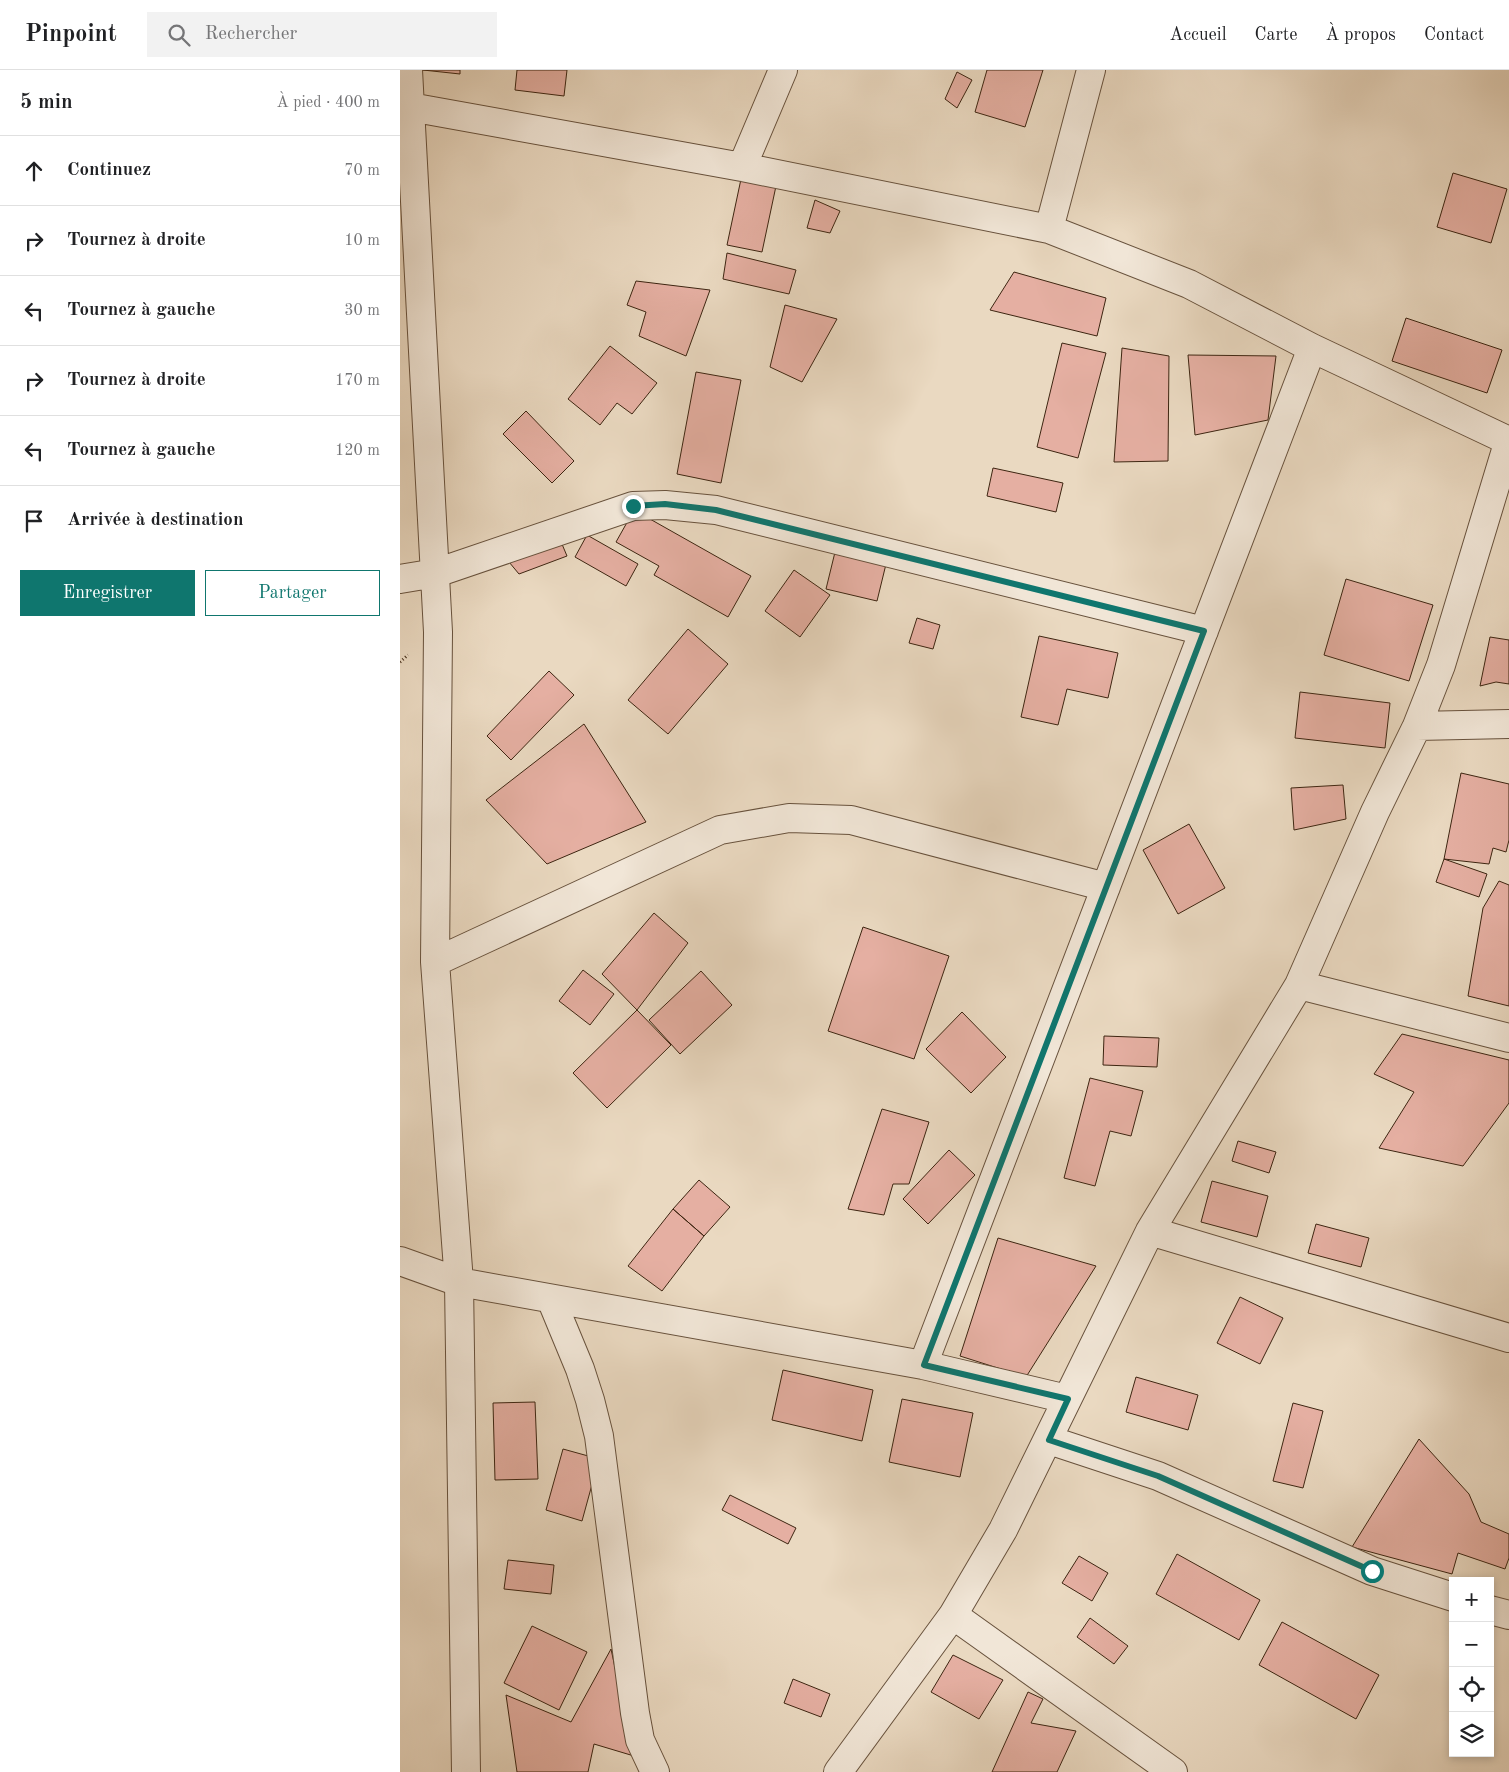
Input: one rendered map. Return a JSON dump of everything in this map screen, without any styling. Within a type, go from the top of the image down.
[{"type":"street","points":[[408,70],[436,572],[438,632],[435,962],[460,1282],[466,1772]]},
{"type":"street","points":[[742,167],[783,70]]},
{"type":"street","points":[[1049,229],[1090,70]]},
{"type":"street","points":[[410,107],[742,167],[1049,229],[1189,284],[1312,348],[1509,440],[1442,665],[1417,726],[1375,812],[1299,985],[1150,1231],[1049,1440],[1003,1530],[953,1615],[838,1772]]},
{"type":"street","points":[[924,1365],[1312,348]]},
{"type":"street","points":[[400,578],[436,572],[633,506],[665,504],[716,510],[1204,631]]},
{"type":"street","points":[[1417,726],[1509,724]]},
{"type":"street","points":[[435,962],[720,830],[789,818],[851,820],[1106,887]]},
{"type":"street","points":[[1299,985],[1509,1038]]},
{"type":"street","points":[[1150,1231],[1509,1338]]},
{"type":"street","points":[[400,1261],[460,1282],[924,1365],[1068,1399]]},
{"type":"street","points":[[551,1298],[580,1368],[599,1436],[635,1713],[640,1740],[655,1772]]},
{"type":"street","points":[[1049,1440],[1158,1476],[1372,1571],[1449,1597]]},
{"type":"street","points":[[1494,1611],[1509,1615]]},
{"type":"street","points":[[953,1615],[1173,1772]]},
{"type":"building","points":[[423,70],[460,70],[460,74]]},
{"type":"building","points":[[517,70],[567,70],[564,96],[515,90]]},
{"type":"building","points":[[987,70],[1043,70],[1025,127],[975,112]]},
{"type":"building","points":[[957,72],[972,80],[957,108],[945,99]]},
{"type":"building","points":[[1453,173],[1507,189],[1491,243],[1437,227]]},
{"type":"building","points":[[741,179],[776,186],[762,252],[727,245]]},
{"type":"building","points":[[815,200],[840,211],[830,233],[807,228]]},
{"type":"building","points":[[727,253],[796,270],[789,294],[723,279]]},
{"type":"building","points":[[1014,272],[1106,298],[1097,336],[990,310]]},
{"type":"building","points":[[636,281],[710,290],[686,356],[639,336],[646,312],[627,305]]},
{"type":"building","points":[[785,305],[837,319],[802,382],[770,367]]},
{"type":"building","points":[[1406,318],[1502,350],[1487,393],[1392,361]]},
{"type":"building","points":[[1062,343],[1106,353],[1078,458],[1037,447]]},
{"type":"building","points":[[610,346],[657,383],[632,414],[617,403],[600,425],[568,399]]},
{"type":"building","points":[[1122,348],[1169,356],[1168,461],[1114,462]]},
{"type":"building","points":[[1188,355],[1276,356],[1268,420],[1195,435]]},
{"type":"building","points":[[696,372],[741,380],[721,483],[677,474]]},
{"type":"building","points":[[526,411],[574,461],[552,483],[503,434]]},
{"type":"building","points":[[993,468],[1063,483],[1056,512],[987,496]]},
{"type":"building","points":[[634,510],[751,576],[728,617],[654,575],[659,566],[616,542]]},
{"type":"building","points":[[587,535],[638,564],[626,586],[575,557]]},
{"type":"building","points":[[559,537],[567,556],[519,574],[504,556]]},
{"type":"building","points":[[836,548],[887,560],[877,601],[826,589]]},
{"type":"building","points":[[794,570],[830,595],[800,637],[765,611]]},
{"type":"building","points":[[1346,579],[1433,605],[1409,681],[1324,655]]},
{"type":"building","points":[[917,618],[940,625],[933,649],[909,643]]},
{"type":"building","points":[[688,629],[728,664],[668,734],[628,700]]},
{"type":"building","points":[[1039,636],[1118,653],[1108,698],[1067,689],[1058,725],[1021,717]]},
{"type":"building","points":[[1490,637],[1509,640],[1509,684],[1496,682],[1480,686]]},
{"type":"building","points":[[549,671],[574,695],[511,760],[487,736]]},
{"type":"building","points":[[1300,692],[1390,703],[1385,748],[1295,738]]},
{"type":"building","points":[[584,724],[646,822],[547,864],[486,800]]},
{"type":"building","points":[[1461,773],[1509,784],[1509,840],[1506,852],[1493,848],[1489,864],[1444,859]]},
{"type":"building","points":[[1343,785],[1346,819],[1294,830],[1291,788]]},
{"type":"building","points":[[1189,824],[1225,888],[1178,914],[1143,850]]},
{"type":"building","points":[[1444,859],[1487,874],[1479,897],[1436,882]]},
{"type":"building","points":[[1499,881],[1509,885],[1509,1006],[1468,996],[1483,908]]},
{"type":"building","points":[[654,913],[688,943],[637,1010],[602,974]]},
{"type":"building","points":[[863,927],[949,956],[914,1059],[828,1031]]},
{"type":"building","points":[[583,970],[614,994],[590,1025],[559,1001]]},
{"type":"building","points":[[701,971],[732,1005],[680,1054],[649,1020]]},
{"type":"building","points":[[637,1010],[671,1045],[607,1108],[573,1073]]},
{"type":"building","points":[[962,1012],[1006,1057],[971,1093],[926,1049]]},
{"type":"building","points":[[1402,1034],[1509,1060],[1509,1103],[1463,1166],[1379,1148],[1414,1092],[1374,1074]]},
{"type":"building","points":[[1104,1036],[1159,1038],[1157,1067],[1103,1065]]},
{"type":"building","points":[[1090,1078],[1143,1091],[1131,1136],[1110,1131],[1095,1186],[1064,1178]]},
{"type":"building","points":[[882,1109],[929,1122],[909,1184],[893,1184],[884,1215],[848,1209]]},
{"type":"building","points":[[1238,1141],[1276,1152],[1269,1173],[1232,1161]]},
{"type":"building","points":[[949,1150],[975,1175],[928,1224],[903,1199]]},
{"type":"building","points":[[699,1180],[730,1207],[704,1236],[673,1209]]},
{"type":"building","points":[[1212,1181],[1268,1196],[1257,1237],[1201,1222]]},
{"type":"building","points":[[673,1209],[704,1236],[662,1291],[628,1266]]},
{"type":"building","points":[[1316,1224],[1369,1238],[1361,1267],[1308,1253]]},
{"type":"building","points":[[998,1238],[1096,1266],[1026,1377],[960,1356]]},
{"type":"building","points":[[1240,1297],[1283,1318],[1260,1364],[1217,1343]]},
{"type":"building","points":[[783,1370],[873,1390],[862,1441],[772,1420]]},
{"type":"building","points":[[1136,1377],[1198,1395],[1188,1430],[1126,1412]]},
{"type":"building","points":[[902,1399],[973,1413],[960,1477],[889,1462]]},
{"type":"building","points":[[535,1402],[538,1479],[495,1480],[493,1403]]},
{"type":"building","points":[[1293,1403],[1323,1411],[1303,1488],[1273,1481]]},
{"type":"building","points":[[1419,1439],[1469,1494],[1481,1522],[1509,1534],[1509,1558],[1505,1569],[1458,1553],[1452,1574],[1352,1547]]},
{"type":"building","points":[[563,1449],[599,1459],[582,1521],[546,1510]]},
{"type":"building","points":[[730,1495],[796,1528],[788,1544],[722,1510]]},
{"type":"building","points":[[1177,1554],[1260,1600],[1239,1640],[1156,1594]]},
{"type":"building","points":[[1079,1556],[1108,1573],[1092,1601],[1062,1583]]},
{"type":"building","points":[[508,1560],[554,1565],[551,1594],[504,1589]]},
{"type":"building","points":[[1090,1618],[1128,1646],[1114,1664],[1077,1637]]},
{"type":"building","points":[[1282,1622],[1379,1675],[1356,1719],[1259,1665]]},
{"type":"building","points":[[532,1626],[587,1652],[559,1710],[504,1683]]},
{"type":"building","points":[[611,1649],[634,1756],[594,1744],[588,1772],[517,1772],[506,1695],[571,1722]]},
{"type":"building","points":[[953,1655],[1003,1680],[979,1719],[931,1692]]},
{"type":"building","points":[[793,1679],[830,1694],[821,1717],[784,1703]]},
{"type":"building","points":[[1028,1692],[1043,1699],[1031,1723],[1076,1731],[1057,1772],[992,1772]]},
{"type":"route","points":[[633,506],[665,504],[716,510],[1204,631],[924,1365],[1068,1399],[1049,1440],[1158,1476],[1372,1571]]}]
